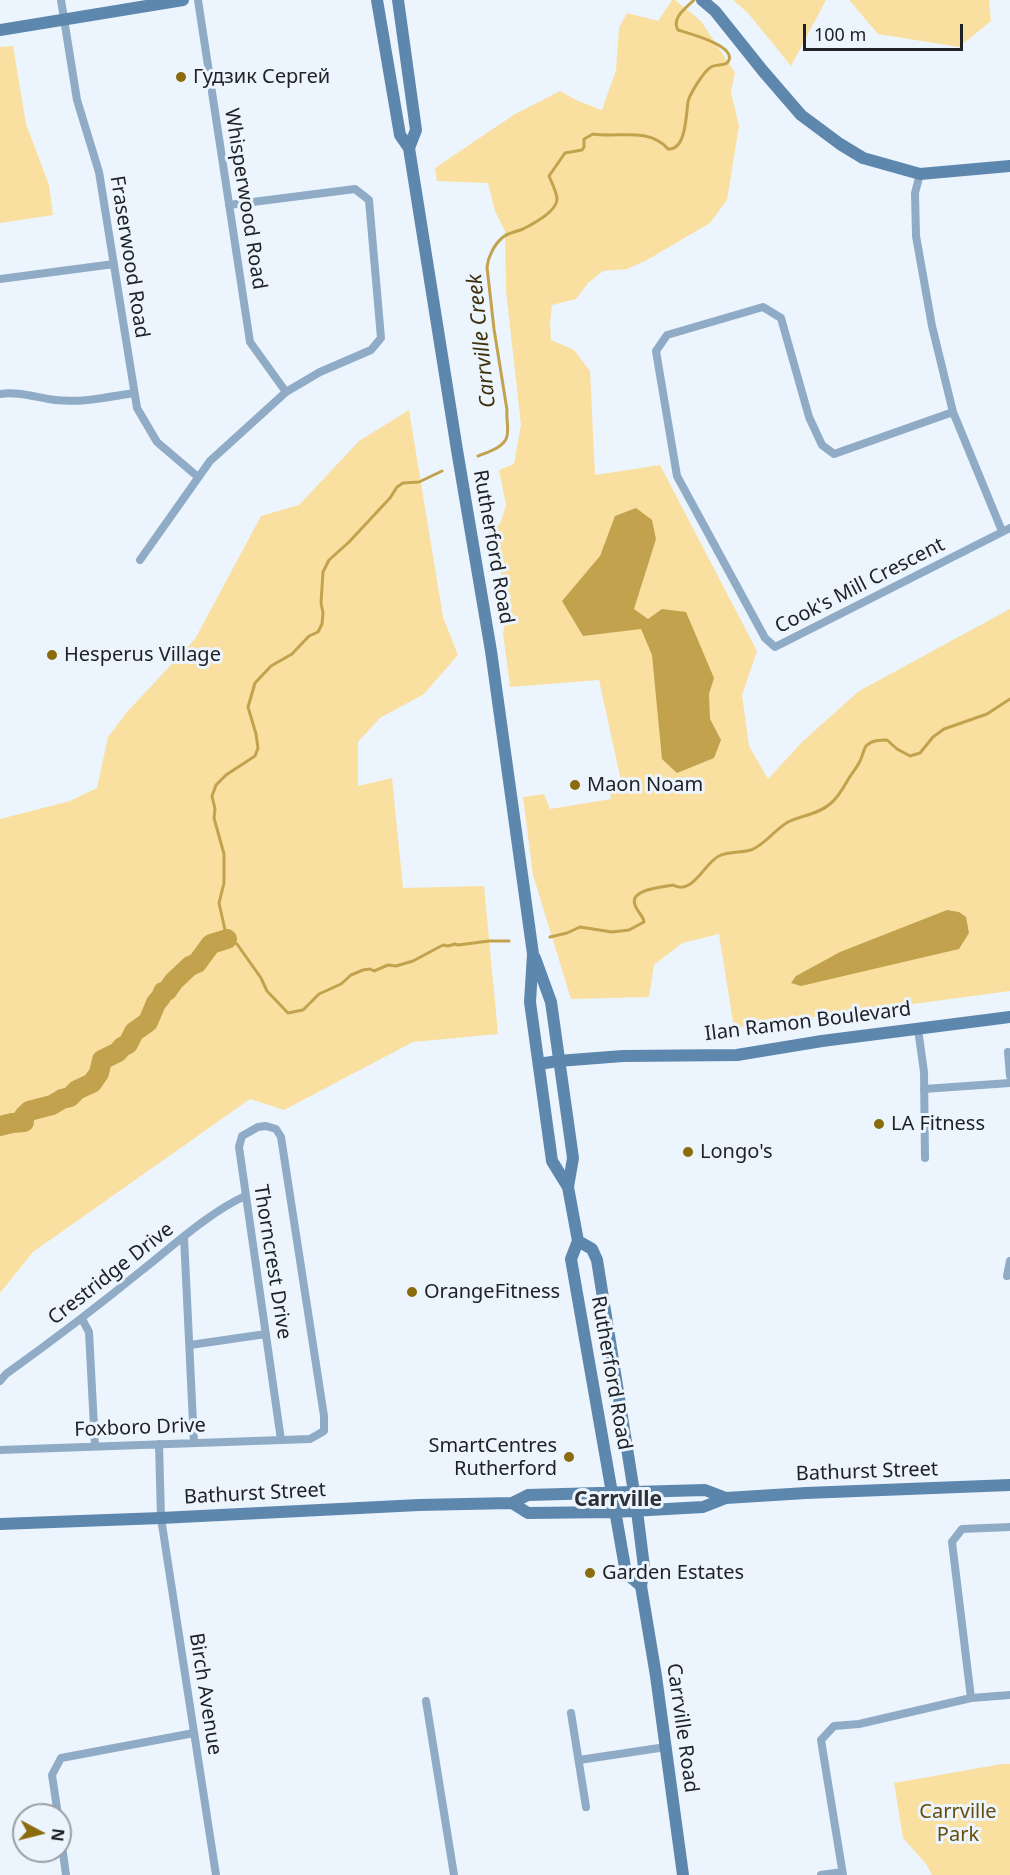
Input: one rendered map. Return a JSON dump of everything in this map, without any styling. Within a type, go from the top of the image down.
[{"type":"main road","points":[[0,30],[183,0]]},
{"type":"main road","name":"Rutherford Road","points":[[377,0],[400,135],[409,148],[491,651],[533,954],[530,1002],[552,1161],[568,1187]]},
{"type":"main road","name":"Rutherford Road","points":[[398,0],[416,130],[409,148]]},
{"type":"main road","points":[[702,0],[715,11],[801,115],[862,158],[920,174],[1010,166]]},
{"type":"main road","name":"Rutherford Road","points":[[533,954],[551,1002],[558,1061],[564,1088],[573,1158],[568,1187],[578,1241],[571,1259],[614,1512]]},
{"type":"main road","name":"Ilan Ramon Boulevard","points":[[539,1064],[623,1056],[737,1054],[1010,1017]]},
{"type":"main road","name":"Rutherford Road","points":[[578,1241],[592,1248],[597,1260],[634,1491]]},
{"type":"main road","name":"Bathurst Street","points":[[512,1503],[528,1513],[614,1512],[702,1507],[726,1498],[1010,1485]]},
{"type":"main road","name":"Bathurst Street","points":[[0,1524],[419,1504],[512,1503],[528,1495],[634,1491],[705,1490],[726,1498]]},
{"type":"main road","name":"Carrville Road","points":[[634,1491],[644,1567],[641,1586],[683,1875]]},
{"type":"main road","name":"Carrville Road","points":[[614,1512],[626,1573],[641,1586]]},
{"type":"street","name":"Fraserwood Road","points":[[61,0],[77,100],[99,172],[137,408],[157,442],[198,477]]},
{"type":"street","name":"Whisperwood Road","points":[[198,0],[250,342],[286,392]]},
{"type":"street","points":[[920,174],[915,193],[916,236],[932,326],[952,412],[1006,530]]},
{"type":"street","points":[[140,560],[210,461],[286,392],[320,372],[371,351],[381,338],[369,200],[355,189],[230,205]]},
{"type":"street","points":[[0,279],[114,264]]},
{"type":"street","name":"Cook's Mill Crescent","points":[[952,412],[834,454],[822,445],[809,417],[781,318],[763,307],[667,334],[656,351],[677,476],[765,638],[775,647],[1006,530]]},
{"type":"street","points":[[0,394],[12,392],[57,400],[86,401],[134,393]]},
{"type":"street","points":[[918,1029],[924,1072],[926,1158]]},
{"type":"street","points":[[1008,1052],[1010,1076]]},
{"type":"street","points":[[924,1089],[1010,1083]]},
{"type":"street","name":"Thorncrest Drive","points":[[281,1440],[238,1147],[242,1136],[258,1127],[266,1126],[276,1129],[282,1137]]},
{"type":"street","name":"Foxboro Drive","points":[[0,1450],[310,1439],[324,1431],[322,1404],[282,1137]]},
{"type":"street","name":"Crestridge Drive","points":[[0,1381],[6,1374],[82,1319],[184,1237],[228,1204],[245,1196]]},
{"type":"street","points":[[184,1237],[194,1443]]},
{"type":"street","points":[[1007,1276],[1010,1262]]},
{"type":"street","points":[[82,1319],[89,1332],[95,1446]]},
{"type":"street","points":[[190,1345],[266,1334]]},
{"type":"street","name":"Birch Avenue","points":[[159,1444],[161,1518],[216,1875]]},
{"type":"street","points":[[971,1698],[952,1542],[962,1529],[1010,1527]]},
{"type":"street","points":[[821,1875],[842,1874],[821,1740],[834,1726],[858,1724],[971,1698],[1010,1695]]},
{"type":"street","points":[[426,1701],[454,1875]]},
{"type":"street","points":[[571,1713],[586,1807]]},
{"type":"street","points":[[56,1803],[52,1775],[61,1758],[194,1733]]},
{"type":"street","points":[[579,1760],[666,1747]]},
{"type":"green space","points":[[672,0],[701,21],[735,73],[731,92],[739,126],[727,200],[710,223],[647,260],[627,269],[603,271],[588,283],[576,299],[552,305],[551,340],[574,350],[590,371],[595,475],[660,465],[757,651],[742,695],[749,746],[768,779],[802,742],[859,691],[1010,609],[1010,991],[734,1028],[719,934],[682,943],[654,965],[649,997],[571,999],[533,875],[523,797],[544,794],[550,809],[611,799],[609,784],[621,781],[599,680],[510,687],[503,633],[511,596],[506,591],[489,532],[500,524],[506,505],[499,470],[514,464],[521,425],[506,291],[505,231],[495,211],[488,183],[437,181],[435,168],[515,114],[560,91],[602,110],[616,70],[619,28],[627,13],[658,21]]},
{"type":"green space","points":[[733,0],[826,0],[791,66],[748,13]]},
{"type":"green space","points":[[849,0],[989,0],[991,21],[959,47],[878,34]]},
{"type":"green space","points":[[13,46],[26,124],[49,185],[53,215],[0,223],[0,47]]},
{"type":"green space","points":[[409,410],[443,617],[458,655],[424,694],[380,718],[358,742],[358,786],[392,778],[403,888],[484,886],[498,1034],[413,1042],[284,1110],[250,1099],[33,1252],[0,1293],[0,819],[70,801],[97,788],[108,737],[127,712],[195,639],[261,516],[299,505],[359,441]]},
{"type":"green space","name":"Carrville Park","points":[[1010,1764],[1010,1875],[932,1875],[926,1864],[903,1838],[894,1783]]},
{"type":"shaded area","points":[[636,508],[652,520],[656,539],[634,609],[648,619],[662,609],[686,612],[714,678],[709,694],[710,719],[721,740],[714,758],[677,773],[662,759],[652,655],[641,629],[583,636],[562,601],[600,556],[615,516]]},
{"type":"shaded area","points":[[947,910],[959,912],[966,917],[969,933],[959,949],[801,986],[791,983],[796,976],[840,952]]},
{"type":"waterway","name":"Carrville Creek","points":[[478,456],[500,446],[506,440],[508,433],[507,410],[487,267],[492,251],[504,236],[533,224],[554,208],[557,198],[549,176],[565,153],[582,150],[584,139],[593,134],[633,135],[652,138],[668,149],[678,144],[682,138],[688,102],[694,89],[708,69],[727,63],[729,56],[726,51],[710,41],[678,30],[676,26],[678,17],[694,0]]},
{"type":"waterway","name":"Carrville Creek","points":[[442,471],[419,482],[403,483],[397,487],[390,498],[329,560],[323,572],[321,603],[323,613],[322,624],[318,632],[309,636],[292,654],[271,666],[255,683],[248,707],[256,734],[258,748],[255,756],[226,775],[216,785],[212,796],[215,809],[214,818],[224,854],[224,883],[219,903],[227,939],[237,944],[261,978],[267,991],[288,1013],[303,1010],[319,994],[363,970],[374,971],[388,965],[396,966],[413,961],[443,945],[509,941]]},
{"type":"waterway","points":[[550,937],[580,927],[612,932],[629,930],[644,922],[635,905],[634,900],[637,895],[655,888],[673,885],[687,886],[719,856],[751,850],[788,822],[830,804],[857,767],[868,744],[887,740],[910,756],[920,753],[933,737],[944,729],[987,714],[1010,699]]},
{"type":"waterway","points":[[0,1126],[24,1122],[24,1116],[29,1111],[52,1105],[92,1083],[99,1073],[102,1060],[128,1044],[134,1032],[148,1022],[163,992],[167,991],[190,966],[197,963],[211,944],[227,939]]},
{"type":"place","name":"Гудзик Сергей","points":[[181,77]]},
{"type":"place","name":"Hesperus Village","points":[[52,655]]},
{"type":"place","name":"Maon Noam","points":[[575,785]]},
{"type":"place","name":"LA Fitness","points":[[879,1124]]},
{"type":"place","name":"Longo's","points":[[688,1152]]},
{"type":"place","name":"OrangeFitness","points":[[412,1292]]},
{"type":"place","name":"SmartCentres Rutherford","points":[[569,1457]]},
{"type":"place","name":"Garden Estates","points":[[590,1573]]},
{"type":"district","name":"Carrville","points":[[618,1500]]}]
